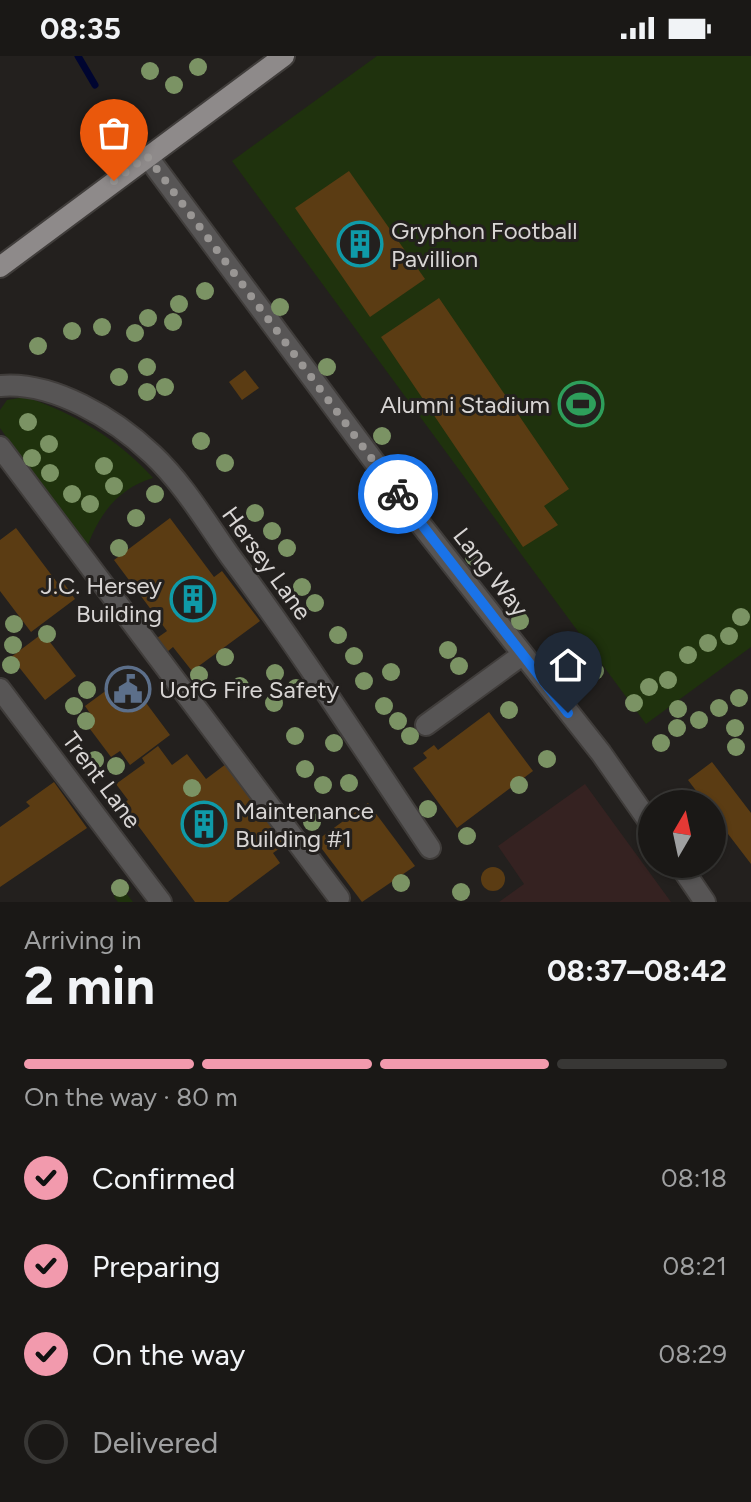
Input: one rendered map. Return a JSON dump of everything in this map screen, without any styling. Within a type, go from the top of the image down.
[{"type":"main road","points":[[0,267],[284,56]]},
{"type":"street","name":"Lang Way","points":[[147,156],[522,655],[601,753],[638,806]]},
{"type":"street","name":"Hersey Lane","points":[[0,386],[20,385],[61,396],[96,414],[153,454],[260,596],[430,848]]},
{"type":"street","points":[[0,447],[339,898]]},
{"type":"street","points":[[426,725],[522,655]]},
{"type":"street","name":"Trent Lane","points":[[0,689],[161,902]]},
{"type":"street","points":[[689,878],[705,902]]},
{"type":"shaded area","points":[[585,784],[638,857],[638,878],[654,878],[671,902],[499,902],[524,884],[498,846]]},
{"type":"green space","name":"Alumni Stadium","points":[[377,56],[751,56],[751,647],[646,724],[232,161]]},
{"type":"green space","points":[[26,397],[62,411],[95,429],[125,451],[153,478],[130,488],[112,503],[98,522],[88,545],[50,499],[0,428],[0,410],[7,400]]},
{"type":"green space","points":[[116,882],[126,882],[131,888],[126,893],[133,902],[118,902],[114,897]]},
{"type":"building","name":"Gryphon Football Pavillion","points":[[349,171],[425,279],[370,317],[295,208]]},
{"type":"building","name":"Alumni Stadium","points":[[439,298],[569,489],[544,506],[558,525],[523,547],[381,337]]},
{"type":"building","points":[[245,370],[259,388],[242,400],[229,382]]},
{"type":"building","name":"J.C. Hersey Building","points":[[170,518],[214,577],[222,571],[260,621],[192,671],[173,647],[167,652],[157,638],[167,631],[114,560]]},
{"type":"building","points":[[16,528],[59,585],[63,582],[75,599],[31,632],[0,591],[0,540]]},
{"type":"building","points":[[43,633],[76,676],[45,700],[11,657]]},
{"type":"building","points":[[126,676],[170,735],[130,765],[120,751],[111,757],[87,725],[94,719],[85,706]]},
{"type":"building","points":[[489,712],[533,771],[457,828],[413,768],[427,758],[423,753],[434,745],[438,750]]},
{"type":"building","name":"Maintenance Building #1","points":[[158,746],[172,765],[187,754],[206,779],[226,764],[286,844],[273,853],[280,863],[228,902],[195,902],[122,804],[128,800],[116,784],[145,763],[142,758]]},
{"type":"building","points":[[712,762],[751,813],[751,864],[726,831],[726,790],[696,790],[688,780]]},
{"type":"building","points":[[54,782],[87,828],[0,887],[0,827],[30,806],[26,802]]},
{"type":"building","points":[[368,803],[415,866],[362,902],[316,841]]},
{"type":"building","points":[[493,867],[502,870],[505,879],[502,888],[493,891],[484,888],[481,879],[484,870]]},
{"type":"waterway","points":[[78,56],[95,85]]},
{"type":"way so far","points":[[114,181],[147,156],[398,494]]},
{"type":"place","name":"Gryphon Football Pavillion","points":[[360,244]]},
{"type":"place","name":"Alumni Stadium","points":[[581,404]]},
{"type":"place","name":"J.C. Hersey Building","points":[[193,599]]},
{"type":"place","name":"UofG Fire Safety","points":[[128,689]]},
{"type":"place","name":"Maintenance Building #1","points":[[204,824]]},
{"type":"route","points":[[398,494],[568,713]]}]
